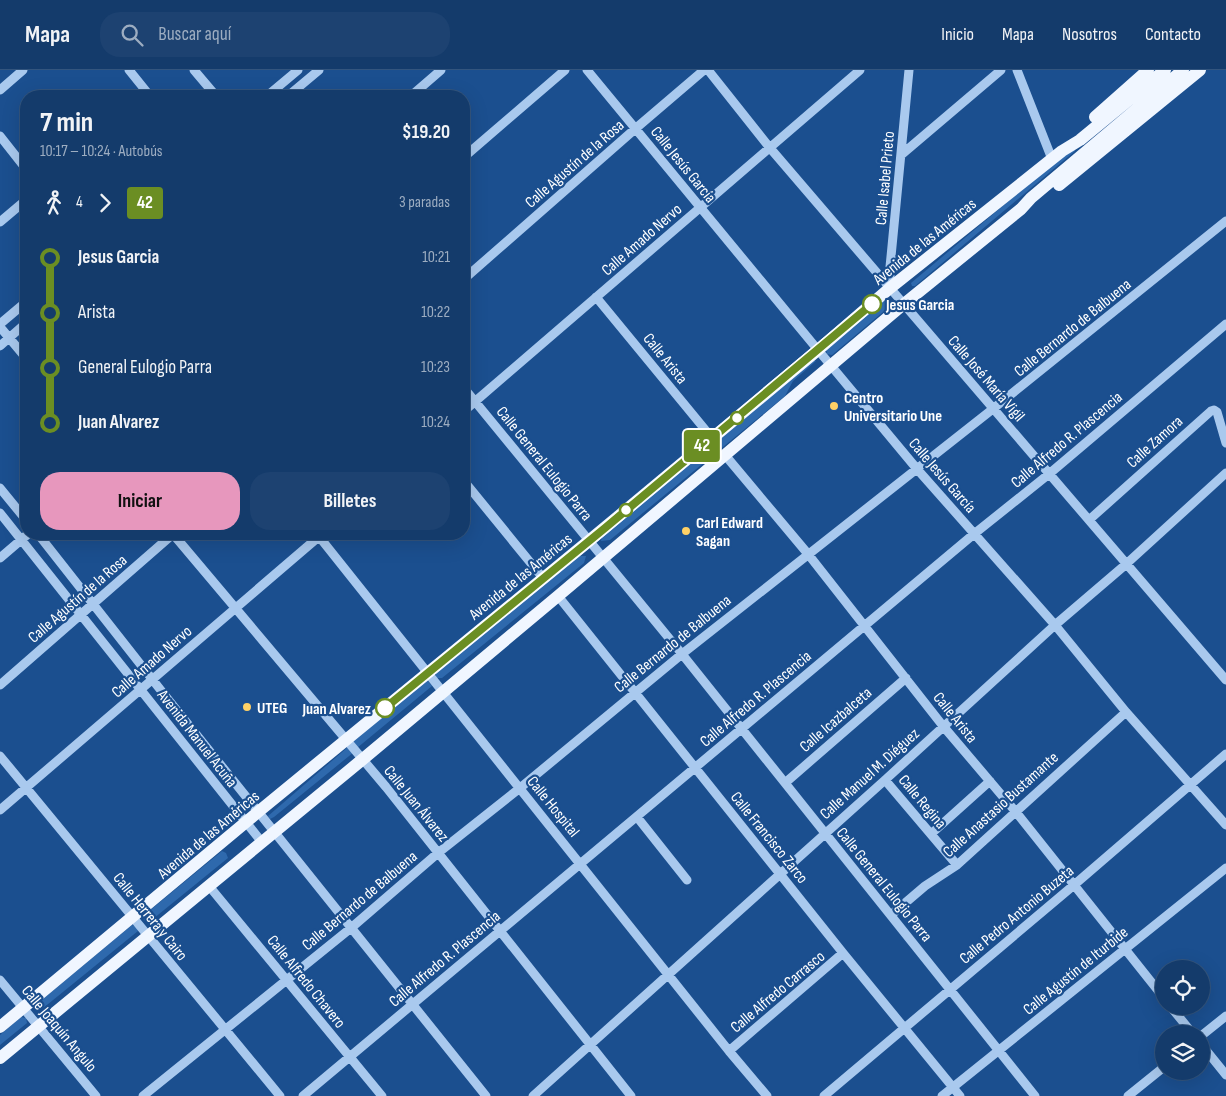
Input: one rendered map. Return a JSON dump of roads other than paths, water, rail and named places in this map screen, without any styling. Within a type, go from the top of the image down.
[{"type":"main road","name":"Avenida de las Américas","points":[[0,1027],[346,739],[590,540],[890,288],[1052,160],[1148,70]]},
{"type":"main road","name":"Avenida de las Américas","points":[[1062,151],[1080,140],[1165,70]]},
{"type":"main road","points":[[0,1058],[363,759],[1183,70]]},
{"type":"main road","points":[[1021,208],[1036,204],[1200,70]]},
{"type":"street","points":[[0,90],[23,70]]},
{"type":"street","points":[[129,70],[145,90]]},
{"type":"street","points":[[194,70],[211,90]]},
{"type":"street","points":[[274,90],[298,70]]},
{"type":"street","points":[[295,90],[319,70]]},
{"type":"street","points":[[418,90],[441,70]]},
{"type":"street","points":[[470,152],[564,70]]},
{"type":"street","name":"Calle Jesús García","points":[[587,70],[917,469],[1226,825]]},
{"type":"street","name":"Calle Agustín de la Rosa","points":[[470,275],[704,70]]},
{"type":"street","name":"Calle José María Vigil","points":[[708,70],[770,148],[1226,680]]},
{"type":"street","name":"Calle Amado Nervo","points":[[470,406],[860,70]]},
{"type":"street","name":"Calle Isabel Prieto","points":[[890,288],[890,267],[909,70]]},
{"type":"street","points":[[901,155],[1000,70]]},
{"type":"street","points":[[1017,70],[1052,160]]},
{"type":"street","points":[[0,136],[20,161]]},
{"type":"street","points":[[0,222],[20,205]]},
{"type":"street","name":"Calle Bernardo de Balbuena","points":[[143,1096],[351,928],[438,853],[682,654],[994,409],[1226,221]]},
{"type":"street","name":"Calle Arista","points":[[596,297],[712,438]]},
{"type":"street","points":[[20,308],[0,326],[20,351]]},
{"type":"street","name":"Calle Alfredo R. Plascencia","points":[[303,1096],[974,534],[1049,474],[1226,324]]},
{"type":"street","points":[[0,346],[20,328]]},
{"type":"street","name":"Calle General Eulogio Parra","points":[[470,395],[604,557],[1036,1096]]},
{"type":"street","name":"Calle Zamora","points":[[1088,520],[1211,410],[1217,412],[1226,443]]},
{"type":"street","name":"Calle Arista","points":[[725,454],[808,554],[944,726],[1016,812],[1155,987]]},
{"type":"street","name":"Calle Manuel M. Diéguez","points":[[533,1096],[885,780],[1054,625],[1126,564],[1226,473]]},
{"type":"street","points":[[0,488],[20,513]]},
{"type":"street","points":[[470,488],[543,578]]},
{"type":"street","name":"Avenida Manuel Acuña","points":[[0,513],[20,532]]},
{"type":"street","points":[[0,558],[21,540]]},
{"type":"street","name":"Avenida Manuel Acuña","points":[[27,540],[81,614],[261,842]]},
{"type":"street","name":"Avenida Manuel Acuña","points":[[43,540],[92,605],[486,1096]]},
{"type":"street","name":"Calle Agustín de la Rosa","points":[[0,685],[166,540]]},
{"type":"street","name":"Calle Juan Álvarez","points":[[178,540],[363,759],[631,1096]]},
{"type":"street","name":"Calle Amado Nervo","points":[[0,810],[312,540]]},
{"type":"street","name":"Calle Hospital","points":[[324,540],[766,1096]]},
{"type":"street","name":"Calle Francisco Zarco","points":[[558,596],[843,954],[960,1096]]},
{"type":"street","name":"Calle Icazbalceta","points":[[785,783],[906,678]]},
{"type":"street","name":"Calle Anastasio Bustamante","points":[[891,916],[925,886],[957,865],[1126,712]]},
{"type":"street","name":"Calle Pedro Antonio Buzeta","points":[[824,1096],[1226,754]]},
{"type":"street","name":"Calle Herrera y Cairo","points":[[0,756],[280,1096]]},
{"type":"street","name":"Calle Regina","points":[[885,780],[957,865]]},
{"type":"street","points":[[931,834],[990,781]]},
{"type":"street","points":[[637,817],[687,880]]},
{"type":"street","name":"Calle Agustín de Iturbide","points":[[942,1096],[1226,868]]},
{"type":"street","name":"Calle Alfredo Chavero","points":[[209,886],[382,1096]]},
{"type":"street","name":"Calle Alfredo Carrasco","points":[[729,1051],[843,954]]},
{"type":"street","name":"Calle Joaquín Angulo","points":[[0,980],[96,1096]]},
{"type":"street","points":[[1177,1015],[1186,1025]]},
{"type":"street","points":[[1210,1029],[1226,1016]]},
{"type":"street","points":[[1210,1055],[1226,1075]]},
{"type":"street","points":[[1128,1096],[1155,1074]]},
{"type":"place","name":"Jesus Garcia","points":[[872,304]]},
{"type":"place","name":"Centro Universitario Une","points":[[834,406]]},
{"type":"place","name":"Carl Edward Sagan","points":[[686,531]]},
{"type":"place","name":"UTEG","points":[[247,707]]},
{"type":"place","name":"Juan Alvarez","points":[[385,708]]}]
